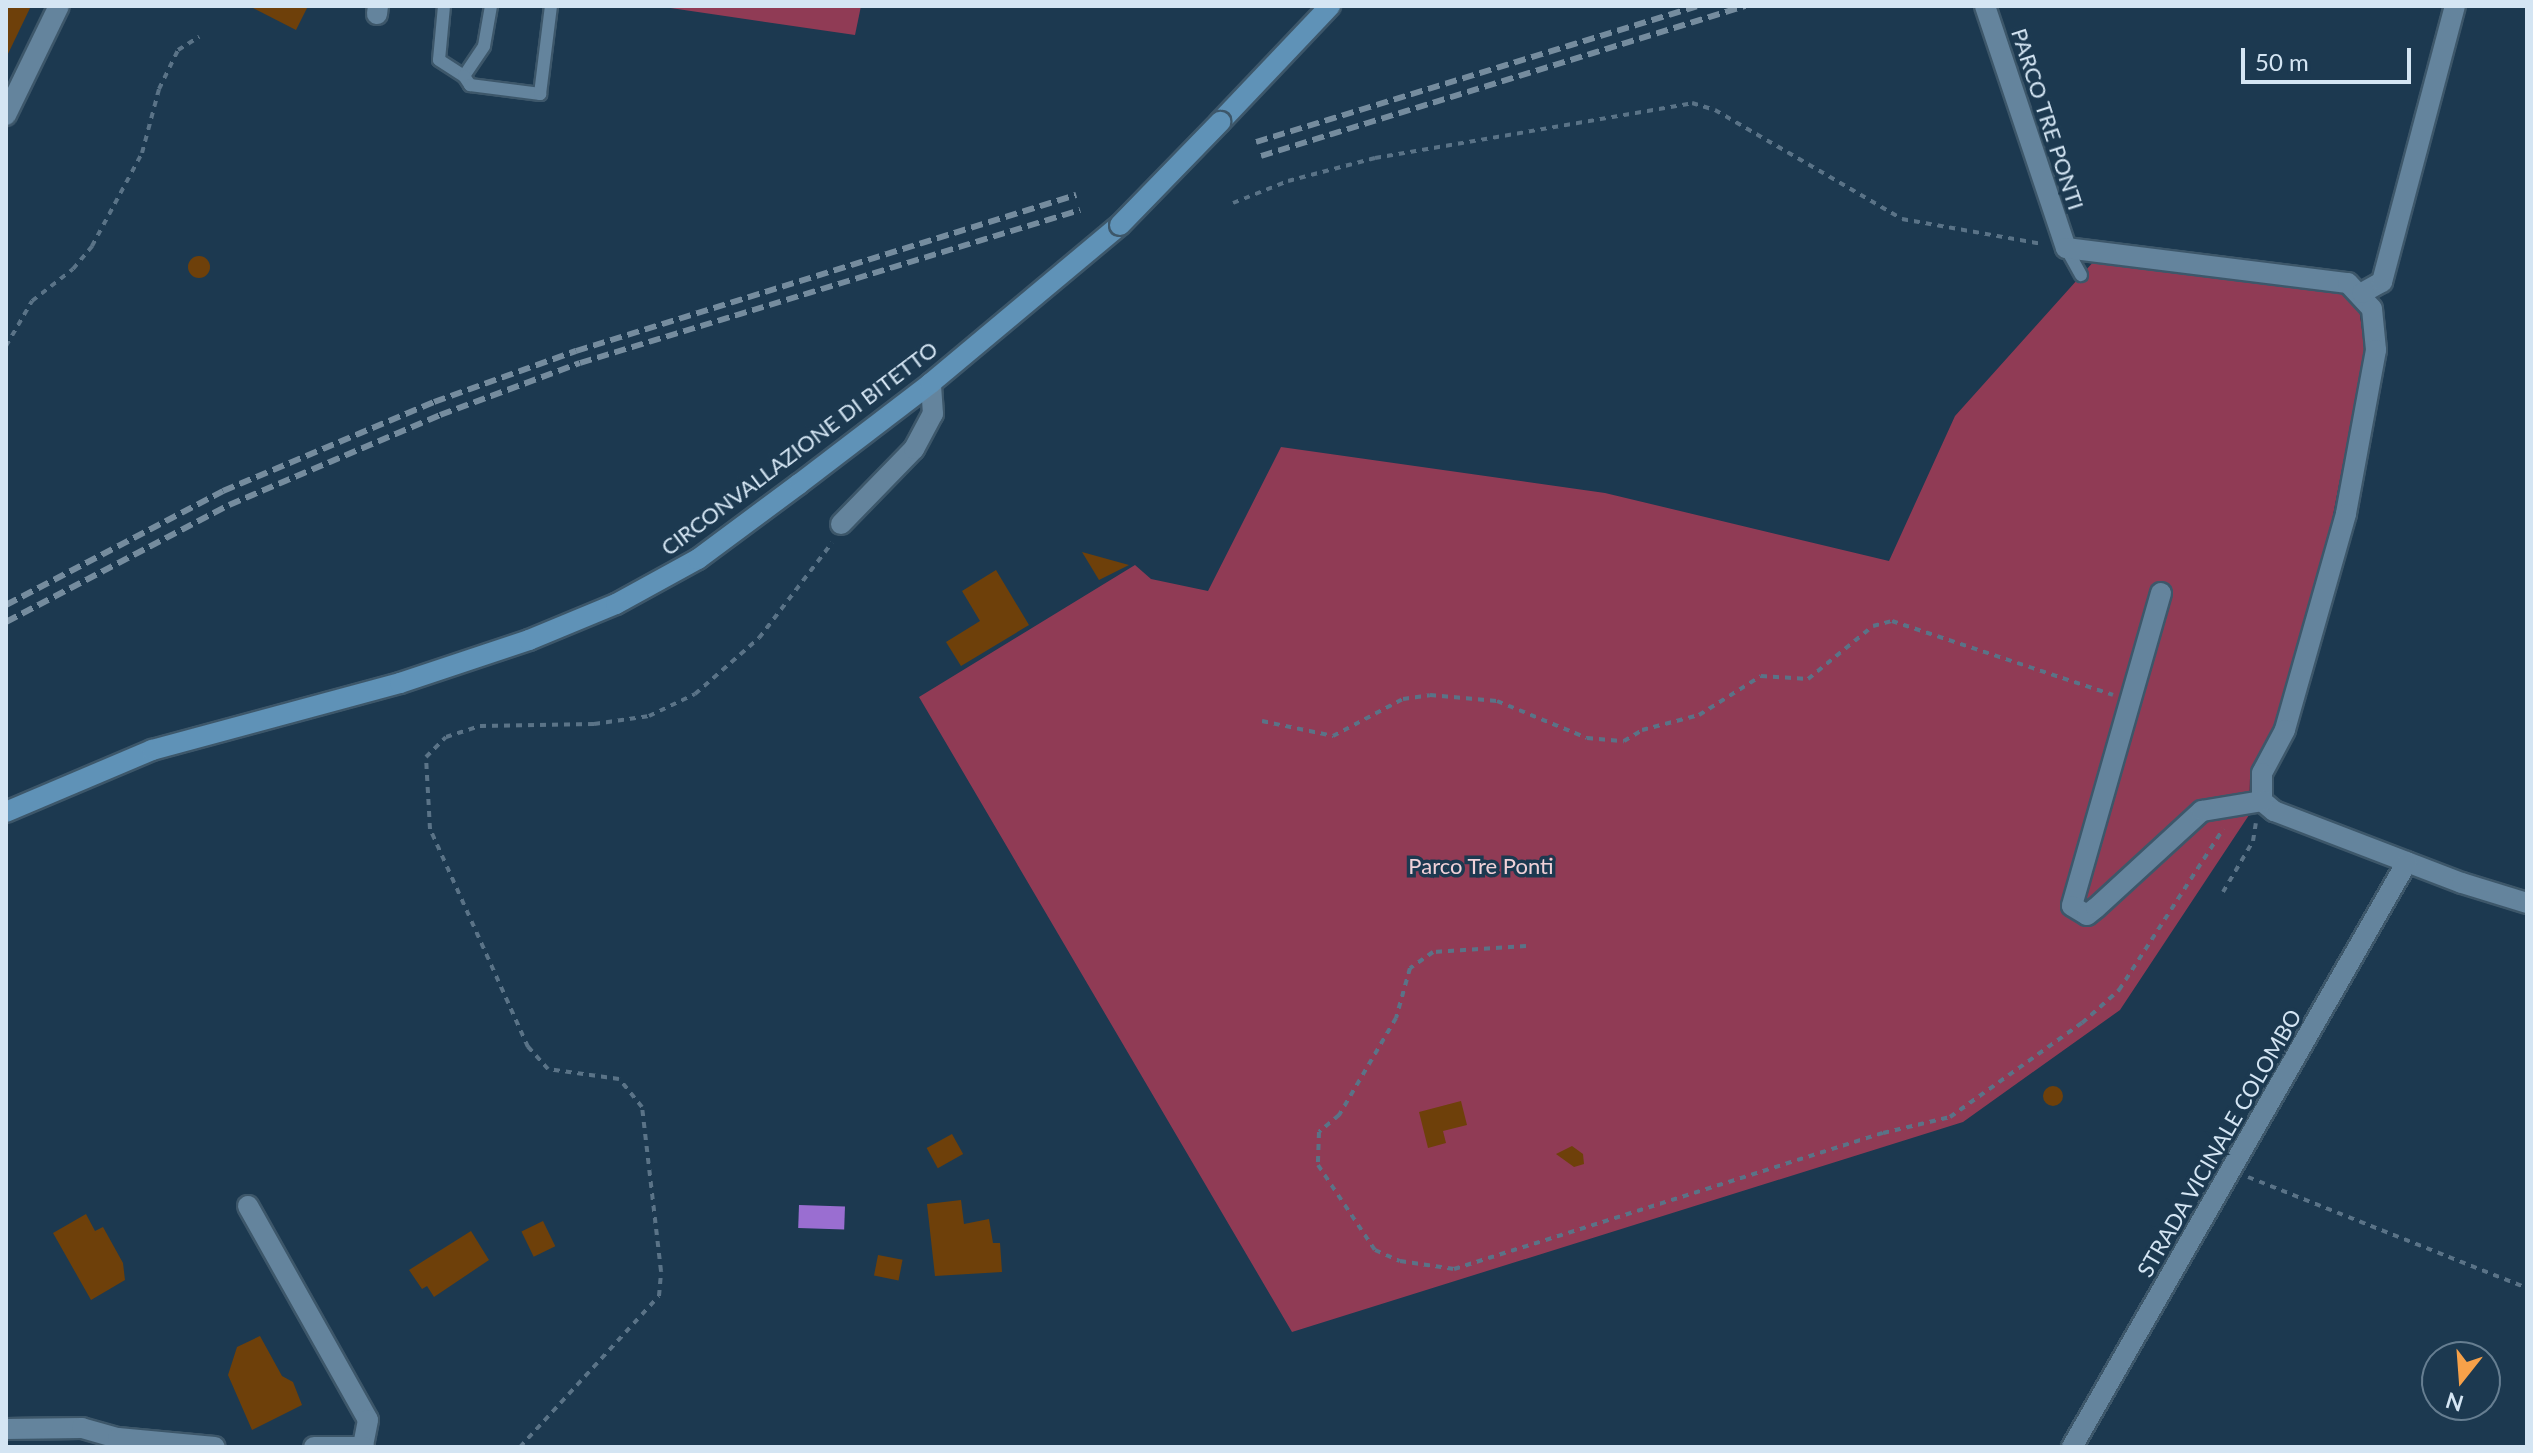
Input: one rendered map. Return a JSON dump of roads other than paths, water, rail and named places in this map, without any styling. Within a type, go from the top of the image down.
[{"type":"main road","name":"CIRCONVALLAZIONE DI BITETTO","points":[[6,812],[152,750],[400,683],[529,640],[616,604],[698,559],[931,383],[1120,225],[1330,6]]},
{"type":"street","name":"PARCO TRE PONTI","points":[[1985,6],[2066,248]]},
{"type":"street","points":[[2362,293],[2382,282],[2455,6]]},
{"type":"street","points":[[6,114],[54,8]]},
{"type":"street","points":[[2066,248],[2348,283],[2362,293],[2377,327],[2376,350],[2346,514],[2285,730],[2262,773],[2262,801]]},
{"type":"street","points":[[841,524],[914,449],[933,414],[931,383]]},
{"type":"street","points":[[2161,593],[2098,824],[2072,895],[2078,913],[2096,908],[2202,811],[2235,803],[2262,801],[2274,811],[2407,862],[2527,903]]},
{"type":"street","name":"STRADA VICINALE COLOMBO","points":[[2072,1447],[2407,862]]},
{"type":"street","points":[[248,1206],[368,1420],[364,1446],[314,1447]]},
{"type":"street","points":[[6,1429],[82,1428],[118,1438],[215,1447]]},
{"type":"lane","points":[[444,6],[439,60],[464,76],[470,85],[540,94],[551,6]]},
{"type":"lane","points":[[464,76],[484,46],[491,6]]},
{"type":"lane","points":[[2066,248],[2081,275]]},
{"type":"railway","points":[[1256,142],[1697,6]]},
{"type":"railway","points":[[1261,156],[1745,6]]},
{"type":"railway","points":[[6,605],[223,491],[434,402],[576,351],[1076,195]]},
{"type":"railway","points":[[6,622],[229,505],[440,415],[580,363],[1080,210]]},
{"type":"park label","name":"Parco Tre Ponti","points":[[1481,866]]}]
